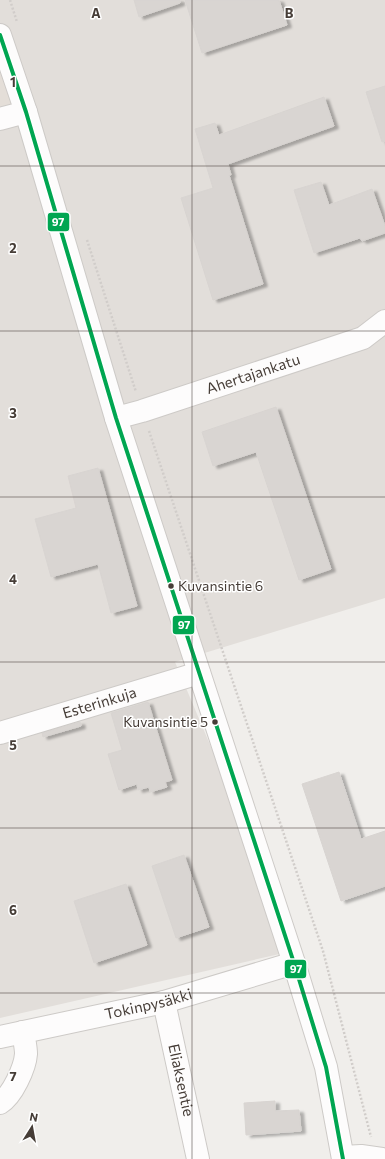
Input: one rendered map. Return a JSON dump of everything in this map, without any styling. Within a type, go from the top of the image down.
[{"type":"street","points":[[10,32],[26,112],[116,418],[294,963],[326,1067],[343,1158],[379,1158]]},
{"type":"street","points":[[0,119],[26,112]]},
{"type":"street","name":"Ahertajankatu","points":[[116,418],[142,411],[363,338],[385,321]]},
{"type":"street","name":"Esterinkuja","points":[[0,732],[199,673]]},
{"type":"street","name":"Tokinpysäkki","points":[[0,1037],[164,1002],[294,963]]},
{"type":"street","name":"Eliaksentie","points":[[164,1002],[198,1159]]},
{"type":"street","points":[[0,1103],[4,1101],[18,1080],[26,1054],[23,1032]]},
{"type":"path","points":[[10,0],[10,32]]},
{"type":"path","points":[[87,239],[142,411],[323,951],[379,1158]]},
{"type":"shaded area","points":[[0,0],[385,0],[385,598],[175,662],[230,792],[284,953],[0,1018],[0,129],[21,124],[0,61]]},
{"type":"shaded area","points":[[0,61],[21,124],[0,129]]},
{"type":"building","points":[[134,0],[180,0],[180,3],[139,17]]},
{"type":"building","points":[[185,0],[279,0],[287,25],[202,53]]},
{"type":"building","points":[[385,86],[385,141],[382,142],[366,92]]},
{"type":"building","points":[[324,97],[334,126],[228,164],[231,175],[229,175],[263,284],[213,300],[181,198],[213,188],[195,129],[215,123],[219,135]]},
{"type":"building","points":[[321,182],[329,205],[372,189],[385,226],[385,233],[362,241],[360,238],[314,253],[294,190]]},
{"type":"building","points":[[276,407],[331,569],[299,580],[256,452],[213,466],[202,432]]},
{"type":"building","points":[[98,468],[137,606],[111,613],[98,564],[51,577],[35,519],[76,508],[68,476]]},
{"type":"building","points":[[148,702],[172,780],[165,782],[167,787],[150,792],[149,787],[138,790],[137,784],[119,790],[108,754],[122,750],[111,713]]},
{"type":"building","points":[[80,722],[81,726],[43,737],[42,733]]},
{"type":"building","points":[[339,772],[361,839],[385,831],[385,886],[341,901],[302,784]]},
{"type":"building","points":[[184,855],[209,927],[176,938],[152,866]]},
{"type":"building","points":[[126,884],[147,945],[94,963],[74,901]]},
{"type":"building","points":[[275,1101],[275,1111],[299,1110],[301,1131],[246,1135],[244,1103]]},
{"type":"transit line","name":"97","points":[[0,35],[26,112],[116,418],[294,963],[326,1067],[343,1159]]},
{"type":"place","name":"Kuvansintie 6","points":[[171,586]]},
{"type":"place","name":"Kuvansintie 5","points":[[215,722]]}]
